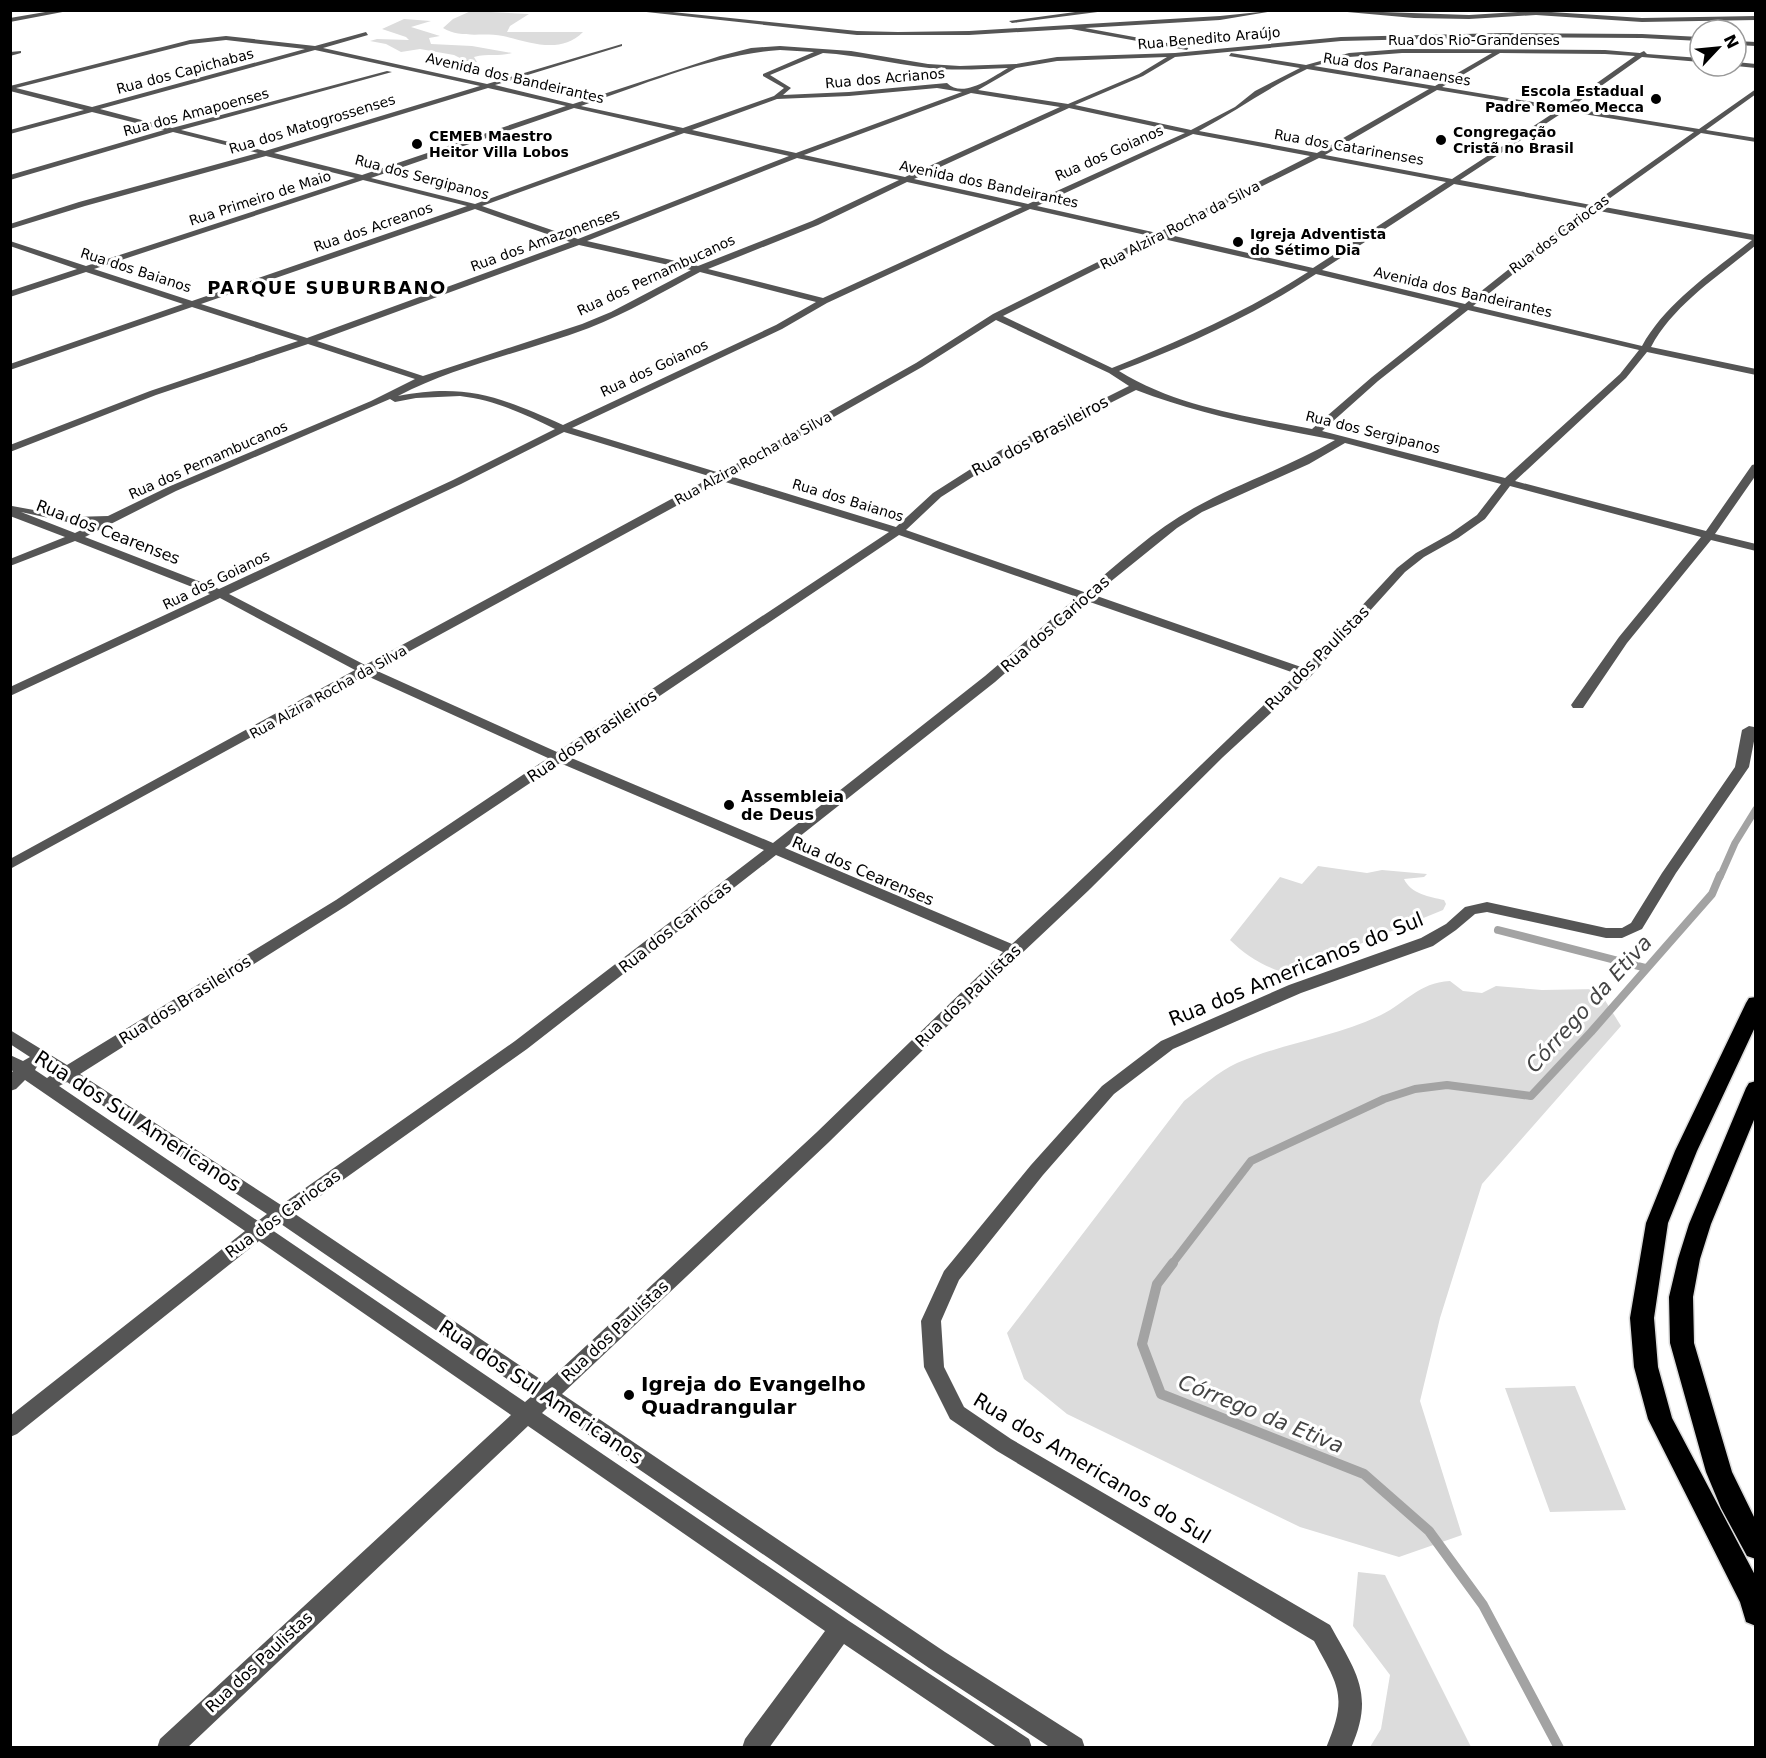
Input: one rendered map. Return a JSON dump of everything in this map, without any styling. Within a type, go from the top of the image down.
[{"type":"highway","points":[[1755,1003],[1686,1151],[1657,1222],[1642,1318],[1646,1367],[1660,1419],[1753,1600],[1755,1613]]},
{"type":"highway","points":[[1755,1088],[1700,1224],[1689,1259],[1681,1297],[1682,1343],[1719,1472],[1730,1500],[1755,1547]]},
{"type":"street","points":[[10,20],[70,10]]},
{"type":"street","points":[[631,10],[846,32],[898,34],[1220,18],[1276,10]]},
{"type":"street","points":[[1007,21],[1110,10]]},
{"type":"street","points":[[1328,10],[1414,16],[1469,17],[1536,13],[1634,19],[1755,18]]},
{"type":"street","points":[[1594,10],[1668,19]]},
{"type":"street","points":[[898,34],[975,24]]},
{"type":"street","name":"Rua dos Paranaenses","points":[[1071,27],[1211,52],[1567,107],[1755,140]]},
{"type":"street","name":"Rua dos Capichabas","points":[[10,132],[366,34]]},
{"type":"street","name":"Rua Benedito Araújo","points":[[722,57],[770,48],[866,55],[928,66],[1016,66],[1057,59],[1175,55],[1359,38],[1524,35],[1688,38]]},
{"type":"street","name":"Avenida dos Bandeirantes","points":[[10,89],[190,42],[214,39],[314,48],[389,68],[428,72],[487,85],[904,180],[1159,235],[1645,349],[1755,372]]},
{"type":"street","name":"Rua dos Matogrossenses","points":[[10,227],[82,204],[266,153],[620,45]]},
{"type":"street","points":[[10,54],[19,52]]},
{"type":"street","points":[[776,97],[788,88],[765,75],[820,52]]},
{"type":"street","name":"Rua dos Rio-Grandenses","points":[[1306,67],[1336,58],[1387,52],[1644,53],[1688,58]]},
{"type":"street","name":"Rua Alzira Rocha da Silva","points":[[10,866],[558,564],[721,477],[919,365],[996,316],[1319,155],[1497,52]]},
{"type":"street","name":"Rua dos Brasileiros","points":[[1112,371],[1224,325],[1272,299],[1567,107],[1644,53]]},
{"type":"street","name":"Rua dos Pernambucanos","points":[[10,563],[74,538],[172,489],[375,403],[423,379],[585,326],[614,314],[699,269],[815,223],[904,180],[1141,75],[1175,55]]},
{"type":"street","name":"Rua Primeiro de Maio","points":[[10,294],[722,57]]},
{"type":"street","name":"Rua dos Amazonenses","points":[[10,449],[153,393],[310,340],[578,242],[797,154],[973,90],[1016,66]]},
{"type":"street","name":"Rua dos Goianos","points":[[10,692],[457,482],[562,428],[778,327],[824,301],[1192,132],[1237,108],[1257,92],[1306,67]]},
{"type":"street","name":"Rua dos Amapoenses","points":[[10,178],[389,68]]},
{"type":"street","name":"Rua dos Acrianos","points":[[776,97],[849,94],[995,78]]},
{"type":"street","name":"Rua dos Catarinenses","points":[[937,86],[1068,106],[1192,132],[1456,180],[1755,239]]},
{"type":"street","name":"Rua dos Sergipanos","points":[[10,89],[476,206],[578,242],[699,269],[824,301]]},
{"type":"street","name":"Rua dos Cariocas","points":[[1316,432],[1375,379],[1593,207],[1755,91]]},
{"type":"street","name":"Rua dos Acreanos","points":[[10,367],[476,206],[776,97]]},
{"type":"street","name":"Rua dos Paulistas","points":[[169,1748],[823,1137],[1014,951],[1084,887],[1218,754],[1306,673],[1401,570],[1420,555],[1454,536],[1480,517],[1496,500],[1507,482],[1604,395],[1645,349],[1656,329],[1755,239]]},
{"type":"street","name":"Rua dos Baianos","points":[[10,243],[85,270],[310,340],[423,379]]},
{"type":"street","name":"Rua dos Sergipanos","points":[[996,316],[1112,371],[1136,386],[1182,404],[1215,413],[1344,439],[1755,548]]},
{"type":"street","name":"Rua dos Brasileiros","points":[[47,1086],[341,903],[898,531],[937,495],[1003,453],[1136,386]]},
{"type":"street","name":"Rua dos Baianos","points":[[375,403],[442,393],[479,395],[532,413],[562,428],[898,531],[1306,673]]},
{"type":"street","name":"Rua dos Cariocas","points":[[10,1428],[259,1230],[521,1045],[773,851],[990,679],[1087,595],[1173,526],[1198,510],[1305,462],[1344,439]]},
{"type":"street","points":[[1578,705],[1623,640],[1708,536],[1755,467]]},
{"type":"street","points":[[10,510],[81,521],[115,518]]},
{"type":"street","name":"Rua dos Cearenses","points":[[10,510],[74,538],[221,594],[367,671],[559,758],[773,851],[1014,951]]},
{"type":"street","name":"Rua dos Americanos do Sul","points":[[1338,1748],[1353,1710],[1350,1686],[1322,1633],[1004,1445],[957,1413],[934,1367],[932,1321],[951,1276],[1037,1170],[1108,1090],[1167,1045],[1295,989],[1427,942],[1474,908],[1487,907],[1606,933],[1629,932],[1637,926],[1669,873],[1742,767],[1749,730]]},
{"type":"street","name":"Rua dos Sul Americanos","points":[[10,1036],[21,1068],[841,1629],[1020,1748]]},
{"type":"street","name":"Rua dos Sul Americanos","points":[[21,1068],[67,1073],[281,1214],[937,1660],[1073,1748]]},
{"type":"street","points":[[1719,1472],[1755,1517]]},
{"type":"street","points":[[754,1748],[841,1629]]},
{"type":"shaded area","points":[[471,11],[529,14],[510,26],[507,32],[583,32],[565,43],[545,45],[503,36],[457,33],[443,28],[453,19]]},
{"type":"shaded area","points":[[404,19],[431,21],[411,27],[440,36],[429,38],[431,44],[472,46],[512,53],[474,57],[477,62],[420,49],[401,52],[386,44],[370,41],[377,39],[409,40],[382,29]]},
{"type":"shaded area","points":[[1318,866],[1367,873],[1382,870],[1427,874],[1424,877],[1404,879],[1416,891],[1444,900],[1446,904],[1443,910],[1289,973],[1273,969],[1257,961],[1230,940],[1280,877],[1302,884]]},
{"type":"shaded area","points":[[1450,981],[1463,991],[1482,993],[1496,986],[1542,990],[1598,989],[1621,1026],[1482,1184],[1440,1318],[1420,1401],[1462,1535],[1399,1557],[1300,1527],[1067,1414],[1024,1379],[1007,1333],[1184,1101],[1237,1063],[1272,1050],[1363,1023],[1390,1010],[1429,985]]},
{"type":"shaded area","points":[[1575,1386],[1626,1510],[1550,1512],[1505,1388]]},
{"type":"shaded area","points":[[1358,1572],[1385,1575],[1471,1747],[1370,1747],[1381,1729],[1390,1675],[1353,1626]]},
{"type":"waterway","name":"Córrego da Etiva","points":[[1720,877],[1735,843],[1756,809]]},
{"type":"waterway","name":"Córrego da Etiva","points":[[1172,1264],[1251,1161],[1384,1099],[1415,1089],[1447,1085],[1531,1096],[1591,1032],[1712,894],[1720,875]]},
{"type":"waterway","points":[[1498,930],[1646,968]]},
{"type":"waterway","name":"Córrego da Etiva","points":[[1173,1263],[1157,1284],[1142,1344],[1161,1394],[1364,1474],[1429,1531],[1483,1605],[1559,1748]]},
{"type":"place","name":"Escola Estadual Padre Romeo Mecca","points":[[1656,99]]},
{"type":"place","name":"Congregação Cristã no Brasil","points":[[1441,140]]},
{"type":"place","name":"CEMEB Maestro Heitor Villa Lobos","points":[[417,144]]},
{"type":"place","name":"Igreja Adventista do Sétimo Dia","points":[[1238,242]]},
{"type":"place","name":"Assembleia de Deus","points":[[729,805]]},
{"type":"place","name":"Igreja do Evangelho Quadrangular","points":[[629,1395]]},
{"type":"district","name":"PARQUE SUBURBANO","points":[[327,287]]}]
